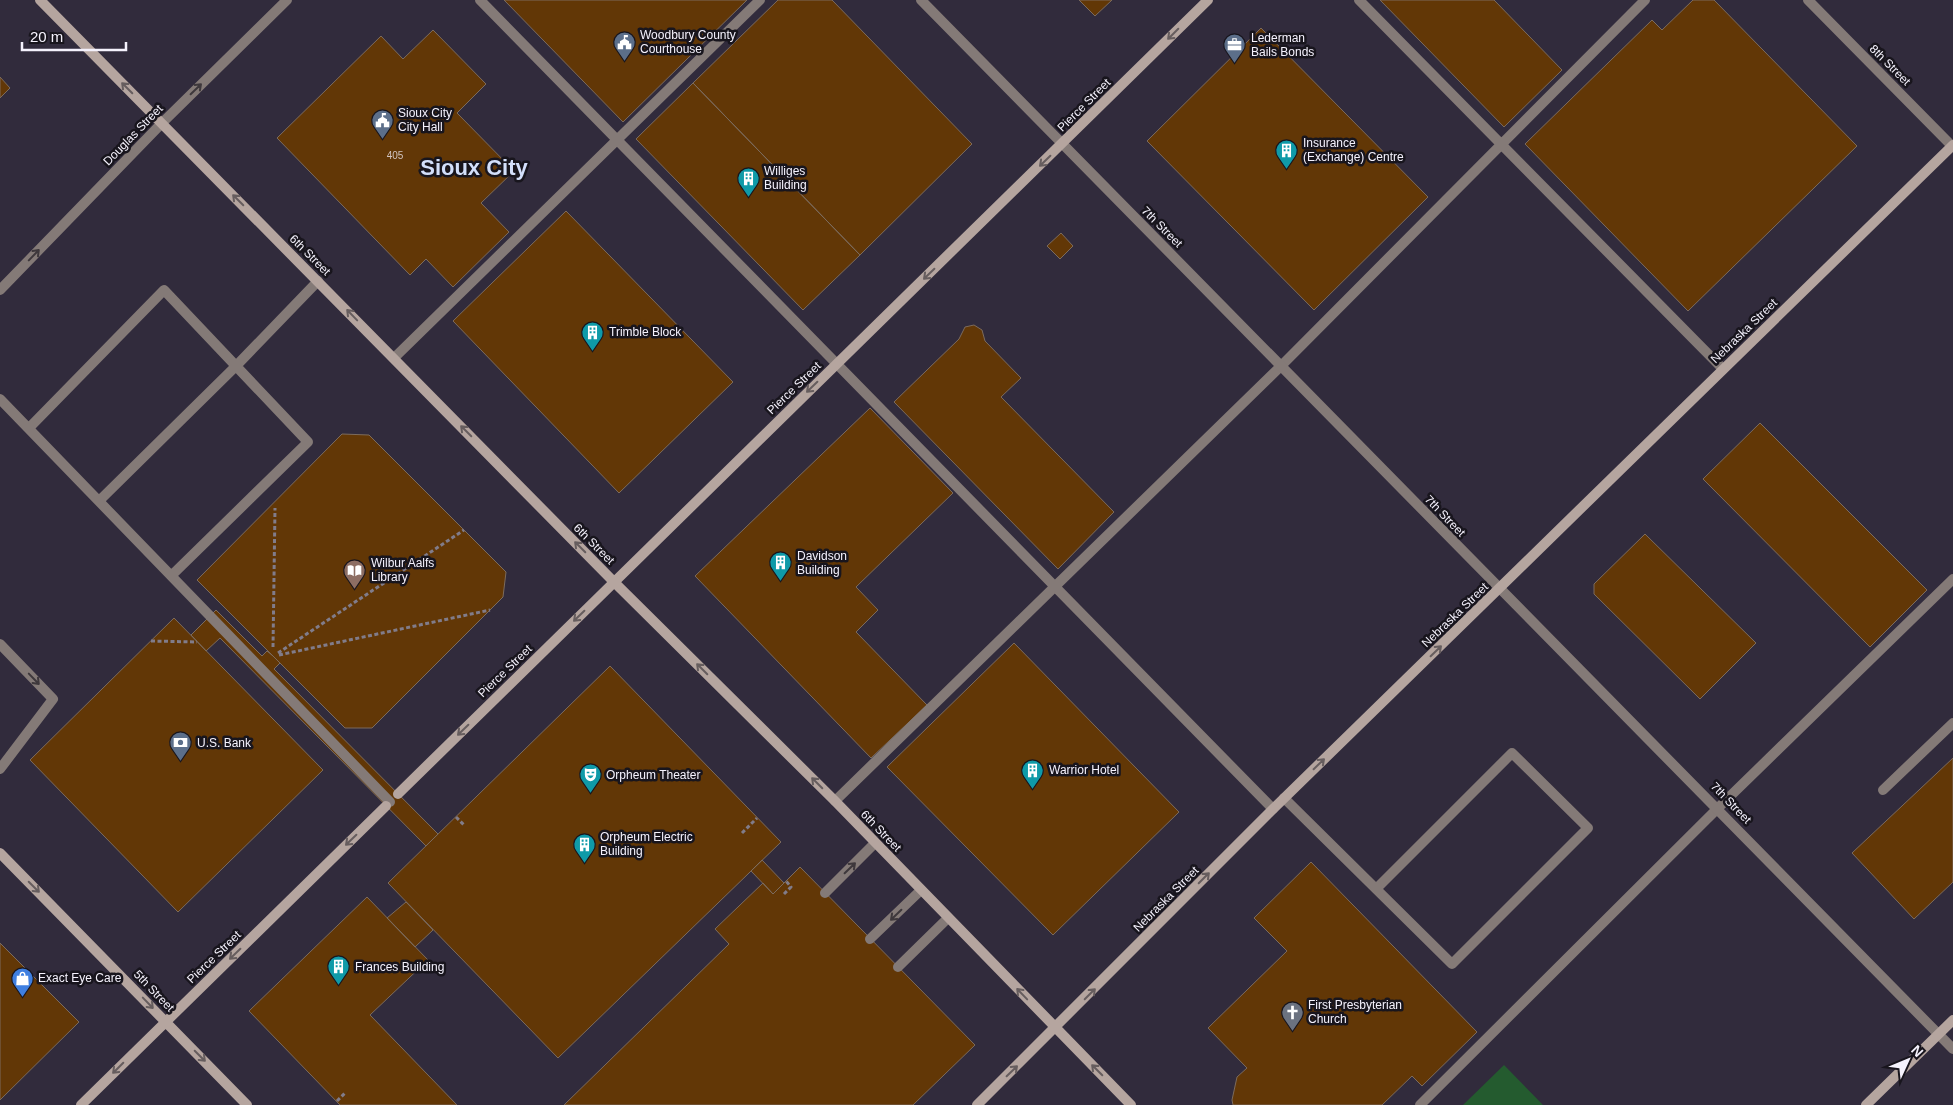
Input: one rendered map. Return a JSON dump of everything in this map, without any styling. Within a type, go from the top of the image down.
[{"type":"main road","name":"6th Street","points":[[40,0],[614,582],[835,801],[1131,1105]]},
{"type":"main road","name":"Pierce Street","points":[[398,794],[1208,0]]},
{"type":"main road","name":"Nebraska Street","points":[[977,1105],[1284,798],[1953,146]]},
{"type":"main road","name":"Pierce Street","points":[[81,1105],[388,804]]},
{"type":"main road","name":"5th Street","points":[[0,853],[248,1105]]},
{"type":"main road","points":[[1866,1105],[1953,1020]]},
{"type":"street","name":"Douglas Street","points":[[0,290],[162,123],[287,0]]},
{"type":"street","points":[[480,0],[1273,809]]},
{"type":"street","points":[[394,358],[760,0]]},
{"type":"street","name":"7th Street","points":[[921,0],[1953,1049]]},
{"type":"street","points":[[1359,0],[1723,369]]},
{"type":"street","points":[[835,801],[1281,366],[1645,0]]},
{"type":"street","name":"8th Street","points":[[1808,0],[1953,146]]},
{"type":"street","points":[[100,500],[236,366],[318,280]]},
{"type":"street","points":[[29,428],[164,290],[308,442],[172,575]]},
{"type":"street","points":[[0,398],[172,575],[388,804]]},
{"type":"street","points":[[1420,1105],[1718,808],[1953,579]]},
{"type":"street","points":[[0,644],[53,699],[0,769]]},
{"type":"street","points":[[1883,790],[1953,723]]},
{"type":"street","points":[[1284,798],[1452,964],[1588,828],[1512,753],[1377,888]]},
{"type":"street","points":[[825,892],[875,843]]},
{"type":"street","points":[[870,939],[921,890]]},
{"type":"street","points":[[898,968],[948,918]]},
{"type":"path","points":[[273,656],[275,502]]},
{"type":"path","points":[[273,656],[464,530]]},
{"type":"path","points":[[273,656],[490,610]]},
{"type":"path","points":[[151,641],[197,642]]},
{"type":"path","points":[[456,817],[465,826]]},
{"type":"path","points":[[742,833],[757,818]]},
{"type":"path","points":[[784,894],[791,887],[786,881]]},
{"type":"path","points":[[337,1101],[346,1092]]},
{"type":"green space","points":[[1504,1065],[1543,1105],[1463,1105]]},
{"type":"building","name":"Woodbury County Courthouse","points":[[504,0],[747,0],[623,122]]},
{"type":"building","points":[[778,0],[832,0],[972,144],[860,255],[693,83]]},
{"type":"building","points":[[1079,0],[1112,0],[1095,16]]},
{"type":"building","points":[[1380,0],[1494,0],[1562,70],[1504,127]]},
{"type":"building","points":[[1693,0],[1714,0],[1857,146],[1688,311],[1525,144],[1652,20],[1662,30]]},
{"type":"building","name":"Insurance (Exchange) Centre","points":[[1261,28],[1428,197],[1314,310],[1147,141]]},
{"type":"building","points":[[433,30],[486,84],[457,113],[514,171],[481,203],[509,232],[453,287],[426,259],[410,275],[277,138],[381,36],[403,59]]},
{"type":"building","points":[[0,77],[10,88],[0,98]]},
{"type":"building","name":"Williges Building","points":[[693,83],[860,255],[803,310],[636,139]]},
{"type":"building","name":"Trimble Block","points":[[566,211],[733,382],[619,493],[453,321]]},
{"type":"building","points":[[1061,233],[1073,246],[1060,259],[1047,246]]},
{"type":"building","points":[[974,325],[982,330],[985,341],[1021,378],[1001,397],[1114,512],[1058,569],[894,402],[959,339],[965,327]]},
{"type":"building","name":"Davidson Building","points":[[870,408],[953,493],[856,587],[878,610],[856,632],[927,705],[871,758],[695,576]]},
{"type":"building","points":[[1760,423],[1927,590],[1870,647],[1703,479]]},
{"type":"building","name":"Wilbur Aalfs Library","points":[[342,434],[369,435],[506,572],[503,597],[372,728],[345,728],[197,580]]},
{"type":"building","points":[[1645,534],[1756,643],[1700,699],[1594,594],[1594,584]]},
{"type":"building","points":[[216,610],[262,656],[267,651],[280,663],[274,669],[438,834],[426,846],[220,638],[206,651],[191,635]]},
{"type":"building","points":[[174,618],[323,770],[178,912],[30,760]]},
{"type":"building","name":"Warrior Hotel","points":[[1014,643],[1179,812],[1053,935],[887,767]]},
{"type":"building","name":"Orpheum Electric Building","points":[[610,666],[781,842],[558,1058],[388,883]]},
{"type":"building","points":[[1953,758],[1953,882],[1914,919],[1852,853]]},
{"type":"building","points":[[762,860],[784,883],[773,894],[751,871]]},
{"type":"building","points":[[1311,862],[1477,1032],[1422,1086],[1412,1076],[1382,1105],[1233,1105],[1232,1100],[1237,1077],[1247,1068],[1208,1028],[1287,951],[1254,918]]},
{"type":"building","points":[[800,867],[975,1045],[913,1105],[564,1105],[729,944],[715,929],[763,883],[773,894]]},
{"type":"building","name":"Frances Building","points":[[367,897],[428,960],[370,1015],[457,1105],[340,1105],[249,1011]]},
{"type":"building","points":[[406,902],[433,930],[415,947],[387,918]]},
{"type":"building","points":[[0,943],[79,1022],[0,1100]]},
{"type":"place","name":"Woodbury County Courthouse","points":[[624,61]]},
{"type":"place","name":"Lederman Bails Bonds","points":[[1235,64]]},
{"type":"place","name":"Sioux City City Hall","points":[[382,139]]},
{"type":"place","name":"Insurance (Exchange) Centre","points":[[1287,169]]},
{"type":"place","name":"Williges Building","points":[[748,197]]},
{"type":"place","name":"Trimble Block","points":[[593,351]]},
{"type":"place","name":"Davidson Building","points":[[781,582]]},
{"type":"place","name":"Wilbur Aalfs Library","points":[[355,589]]},
{"type":"place","name":"U.S. Bank","points":[[181,762]]},
{"type":"place","name":"Warrior Hotel","points":[[1033,789]]},
{"type":"place","name":"Orpheum Theater","points":[[590,794]]},
{"type":"place","name":"Orpheum Electric Building","points":[[584,863]]},
{"type":"place","name":"Frances Building","points":[[339,986]]},
{"type":"place","name":"Exact Eye Care","points":[[22,997]]},
{"type":"place","name":"First Presbyterian Church","points":[[1292,1031]]},
{"type":"district","name":"Sioux City","points":[[474,167]]}]
